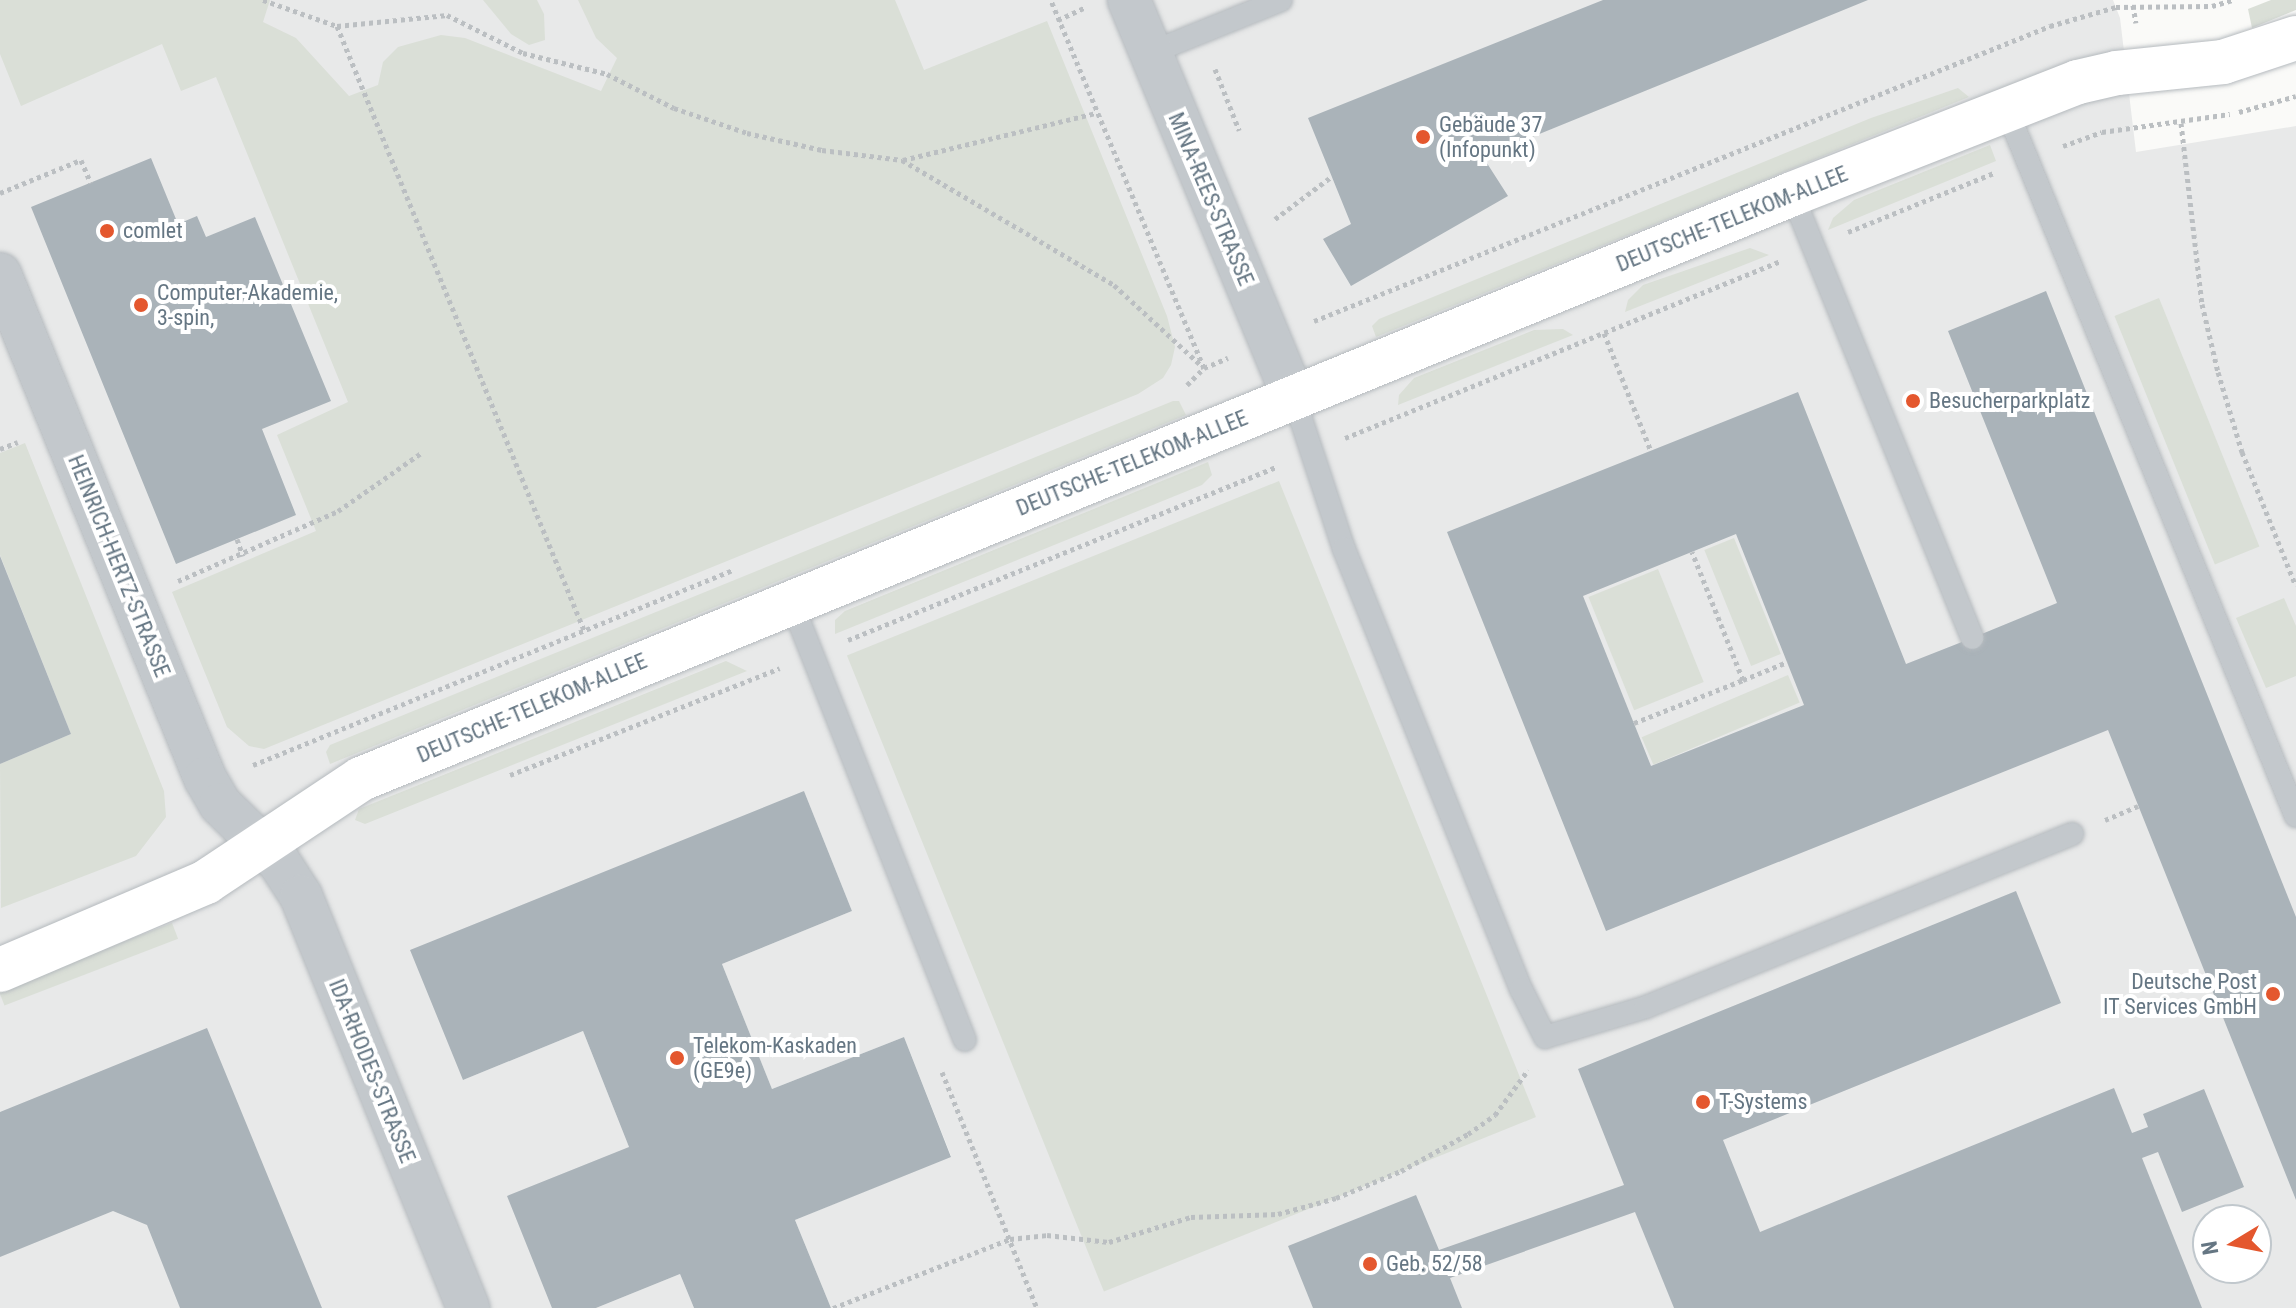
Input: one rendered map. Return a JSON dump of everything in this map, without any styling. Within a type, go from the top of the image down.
[{"type":"main road","name":"DEUTSCHE-TELEKOM-ALLEE","points":[[0,970],[179,896],[361,779],[1792,194],[2006,108],[2104,76],[2223,62],[2296,38]]},
{"type":"street","name":"MINA-REES-STRASSE","points":[[1111,2],[1150,53],[1294,398]]},
{"type":"street","name":"HEINRICH-HERTZ-STRASSE","points":[[0,274],[205,778],[220,804],[260,844]]},
{"type":"street","name":"IDA-RHODES-STRASSE","points":[[260,844],[301,896],[468,1308]]},
{"type":"lane","points":[[1150,53],[1281,0]]},
{"type":"lane","points":[[2006,108],[2296,816]]},
{"type":"lane","points":[[1792,194],[1972,638]]},
{"type":"lane","points":[[1294,398],[1344,549],[1521,989],[1545,1037],[1646,1007],[2072,834]]},
{"type":"lane","points":[[791,601],[965,1040]]},
{"type":"path","points":[[263,0],[337,26],[447,15],[523,53],[607,74],[674,108],[747,133],[822,150],[902,160],[1096,113]]},
{"type":"path","points":[[1051,0],[1204,368]]},
{"type":"path","points":[[2117,0],[2122,7]]},
{"type":"path","points":[[1174,391],[1204,368],[1269,340],[2050,26],[2122,7],[2212,6],[2233,0]]},
{"type":"path","points":[[1058,20],[1111,2]]},
{"type":"path","points":[[337,26],[584,630]]},
{"type":"path","points":[[496,781],[2029,159],[2102,132],[2181,123],[2296,96]]},
{"type":"path","points":[[2181,123],[2202,304],[2218,372],[2242,452],[2296,586]]},
{"type":"path","points":[[0,193],[81,160],[91,183]]},
{"type":"path","points":[[902,160],[1114,285],[1204,368]]},
{"type":"path","points":[[1275,219],[1331,177]]},
{"type":"path","points":[[1604,333],[1651,451]]},
{"type":"path","points":[[172,583],[243,556],[338,511],[421,453]]},
{"type":"path","points":[[237,539],[243,556]]},
{"type":"path","points":[[1692,552],[1743,680]]},
{"type":"path","points":[[205,778],[253,765],[746,564]]},
{"type":"path","points":[[1634,723],[1787,662]]},
{"type":"path","points":[[833,1308],[1010,1239],[1047,1235],[1109,1242],[1191,1217],[1278,1214],[1336,1198],[1401,1171],[1495,1115],[1517,1092],[1545,1037]]},
{"type":"shaded area","points":[[0,0],[2113,0],[2120,18],[2136,152],[2296,126],[2296,1308],[831,1308],[795,1220],[951,1156],[904,1037],[772,1089],[722,964],[852,911],[804,791],[463,1080],[583,1031],[629,1147],[552,1308],[0,1308]]},
{"type":"shaded area","points":[[0,0],[270,0],[263,22],[296,38],[349,96],[378,85],[383,62],[398,47],[441,35],[465,38],[601,91],[617,58],[596,38],[578,0],[895,0],[924,70],[1047,21],[1167,316],[1175,347],[1171,365],[1163,378],[1138,394],[264,749],[249,746],[227,727],[172,592],[316,531],[277,435],[348,402],[216,77],[181,91],[162,44],[21,106],[0,54]]},
{"type":"shaded area","points":[[483,0],[537,0],[544,14],[545,40],[529,45],[511,34]]},
{"type":"shaded area","points":[[2271,0],[2296,0],[2296,10],[2252,28],[2248,9]]},
{"type":"shaded area","points":[[1958,88],[1969,97],[1376,337],[1372,326],[1379,319],[1871,118]]},
{"type":"shaded area","points":[[1990,145],[1996,161],[1828,230],[1833,218],[1854,200]]},
{"type":"shaded area","points":[[1750,248],[1769,255],[1625,312],[1628,300],[1643,285]]},
{"type":"shaded area","points":[[2159,298],[2259,546],[2215,564],[2114,316]]},
{"type":"shaded area","points":[[1563,329],[1573,335],[1398,405],[1399,395],[1414,378],[1534,330]]},
{"type":"shaded area","points":[[1179,401],[1186,415],[330,764],[326,752],[330,745]]},
{"type":"shaded area","points":[[25,443],[164,791],[166,817],[136,856],[1,908],[0,764],[71,734],[0,555],[0,453]]},
{"type":"shaded area","points":[[1208,462],[1212,475],[1202,485],[835,634],[835,620],[845,611]]},
{"type":"shaded area","points":[[1279,481],[1536,1117],[1104,1292],[847,656]]},
{"type":"shaded area","points":[[1734,538],[1781,654],[1751,666],[1704,550]]},
{"type":"shaded area","points":[[1658,569],[1704,682],[1634,710],[1588,597]]},
{"type":"shaded area","points":[[2284,598],[2296,626],[2296,676],[2266,688],[2236,618]]},
{"type":"shaded area","points":[[726,661],[747,671],[365,824],[355,820],[359,809]]},
{"type":"shaded area","points":[[1788,675],[1800,703],[1653,765],[1642,737]]},
{"type":"shaded area","points":[[172,923],[178,939],[4,1006],[0,989]]},
{"type":"shaded area","points":[[680,1274],[694,1308],[596,1308]]},
{"type":"building","name":"Gebäude 37 (Infopunkt)","points":[[1603,0],[1868,0],[1483,157],[1508,196],[1351,286],[1323,239],[1351,224],[1308,118]]},
{"type":"building","name":"Computer-Akademie, 3-spin,","points":[[151,158],[178,224],[197,216],[206,237],[255,217],[331,401],[262,429],[296,515],[176,564],[31,207]]},
{"type":"building","points":[[2046,291],[2296,917],[2296,1200],[2108,730],[1606,931],[1447,532],[1798,392],[1906,664],[1972,638],[2057,603],[1948,331]],"holes":[[[1736,534],[1804,705],[1651,766],[1583,596]]]},
{"type":"building","points":[[0,556],[71,734],[0,764]]},
{"type":"building","name":"Telekom-Kaskaden (GE9e)","points":[[804,791],[852,911],[722,964],[772,1089],[904,1037],[951,1157],[795,1220],[831,1308],[694,1308],[680,1274],[596,1308],[552,1308],[507,1196],[629,1147],[583,1031],[463,1080],[410,950]]},
{"type":"building","name":"T-Systems","points":[[2016,891],[2061,1003],[1723,1140],[1760,1232],[2114,1088],[2132,1133],[2148,1127],[2143,1114],[2204,1089],[2244,1187],[2202,1204],[2192,1204],[2192,1208],[2182,1212],[2158,1152],[2142,1158],[2202,1308],[1674,1308],[1635,1212],[1450,1278],[1462,1308],[1313,1308],[1288,1246],[1416,1195],[1439,1250],[1624,1185],[1578,1069]]},
{"type":"building","points":[[207,1028],[322,1308],[180,1308],[147,1225],[113,1211],[0,1257],[0,1112]]},
{"type":"place","name":"Gebäude 37 (Infopunkt)","points":[[1423,137]]},
{"type":"place","name":"comlet","points":[[107,231]]},
{"type":"place","name":"Computer-Akademie, 3-spin,","points":[[141,305]]},
{"type":"place","name":"Besucherparkplatz","points":[[1913,401]]},
{"type":"place","name":"Deutsche Post IT Services GmbH","points":[[2273,994]]},
{"type":"place","name":"Telekom-Kaskaden (GE9e)","points":[[677,1058]]},
{"type":"place","name":"T-Systems","points":[[1703,1102]]},
{"type":"place","name":"Geb. 52/58","points":[[1370,1264]]}]
